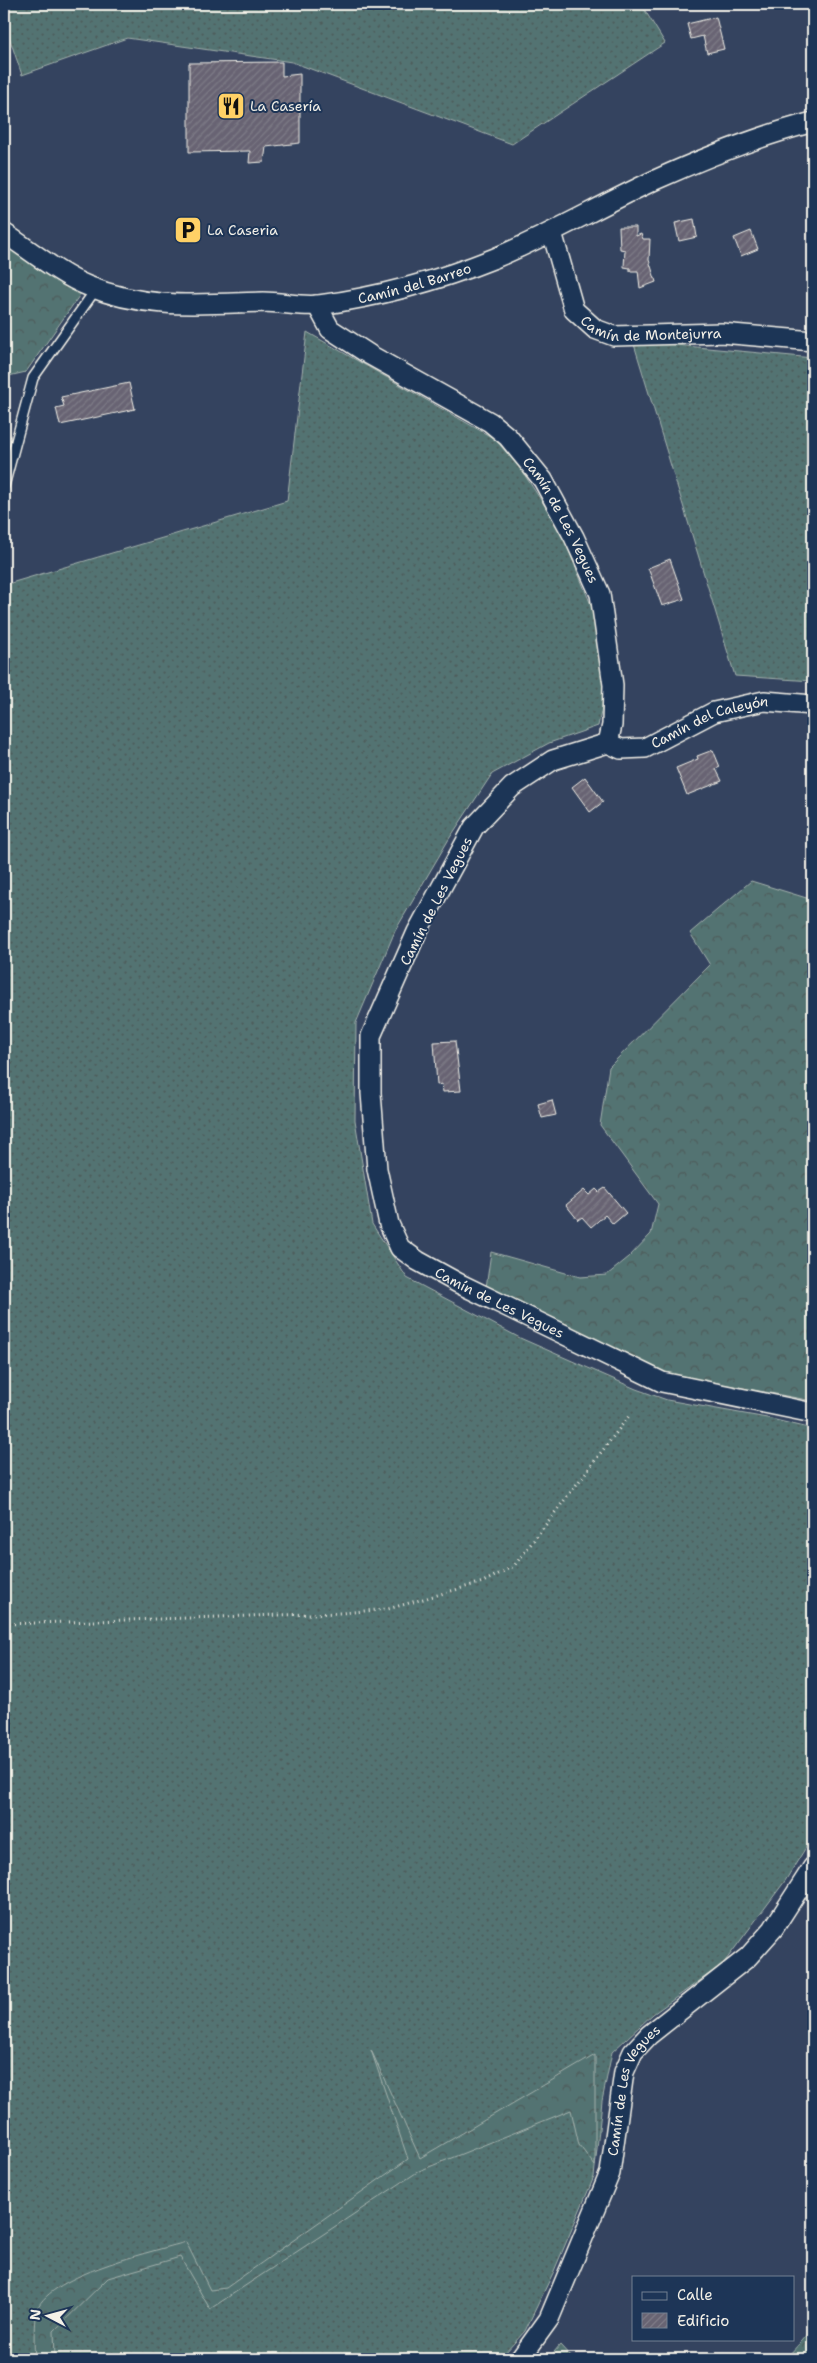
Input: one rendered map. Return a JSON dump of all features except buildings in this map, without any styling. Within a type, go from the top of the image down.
[{"type":"street","name":"Camín del Barreo","points":[[4,233],[86,286],[126,300],[166,304],[267,302],[316,305],[351,300],[426,281],[494,258],[552,232],[654,181],[732,148],[779,131],[813,122]]},
{"type":"street","name":"Camín de Montejurra","points":[[552,232],[574,310],[595,329],[614,336],[721,333],[813,341]]},
{"type":"street","name":"Camín de Les Vegues","points":[[316,305],[330,329],[370,355],[490,422],[508,437],[543,480],[574,537],[600,594],[613,685],[612,725],[608,743],[553,760],[512,787],[474,827],[417,932],[371,1036],[371,1093],[377,1169],[388,1224],[400,1248],[418,1261],[458,1283],[662,1382],[813,1413]]},
{"type":"street","name":"Camín del Caleyón","points":[[608,743],[621,749],[645,748],[714,712],[764,701],[813,704]]},
{"type":"street","name":"Camín de Les Vegues","points":[[520,2359],[549,2319],[610,2173],[624,2072],[633,2052],[649,2035],[748,1957],[773,1929],[813,1867]]},
{"type":"lane","points":[[4,486],[33,378],[96,289]]},
{"type":"path","points":[[4,1624],[320,1615],[388,1609],[483,1582],[514,1566],[629,1416]]},
{"type":"green space","points":[[4,4],[641,4],[665,43],[512,144],[292,62],[127,38],[22,75],[4,22]]},
{"type":"green space","points":[[4,233],[86,286],[26,372],[4,377]]},
{"type":"green space","points":[[307,332],[495,439],[522,471],[560,529],[598,622],[604,698],[598,726],[549,743],[492,774],[449,839],[395,931],[356,1023],[355,1120],[372,1224],[407,1278],[520,1338],[636,1389],[667,1400],[767,1418],[813,1429],[813,1836],[785,1881],[723,1964],[653,2014],[612,2052],[602,2101],[594,2177],[554,2271],[525,2331],[505,2353],[493,2359],[4,2359],[4,585],[287,501]]},
{"type":"green space","points":[[633,341],[813,358],[813,681],[735,676]]},
{"type":"green space","points":[[751,881],[813,900],[813,1401],[663,1373],[486,1288],[491,1252],[580,1277],[607,1275],[629,1257],[651,1234],[658,1204],[600,1125],[609,1067],[710,965],[690,933]]},
{"type":"green space","points":[[371,2050],[420,2158],[595,2055],[595,2166],[579,2145],[571,2110],[419,2171],[210,2309],[180,2257],[108,2278],[54,2331],[55,2359],[35,2359],[34,2326],[37,2309],[46,2296],[62,2285],[82,2275],[127,2258],[186,2242],[210,2290],[226,2288],[408,2159]]},
{"type":"green space","points":[[813,2329],[813,2359],[782,2359],[788,2356]]},
{"type":"green space","points":[[560,2345],[573,2359],[548,2359]]},
{"type":"place","name":"La Casería","points":[[231,106]]},
{"type":"place","name":"La Caseria","points":[[188,230]]}]
